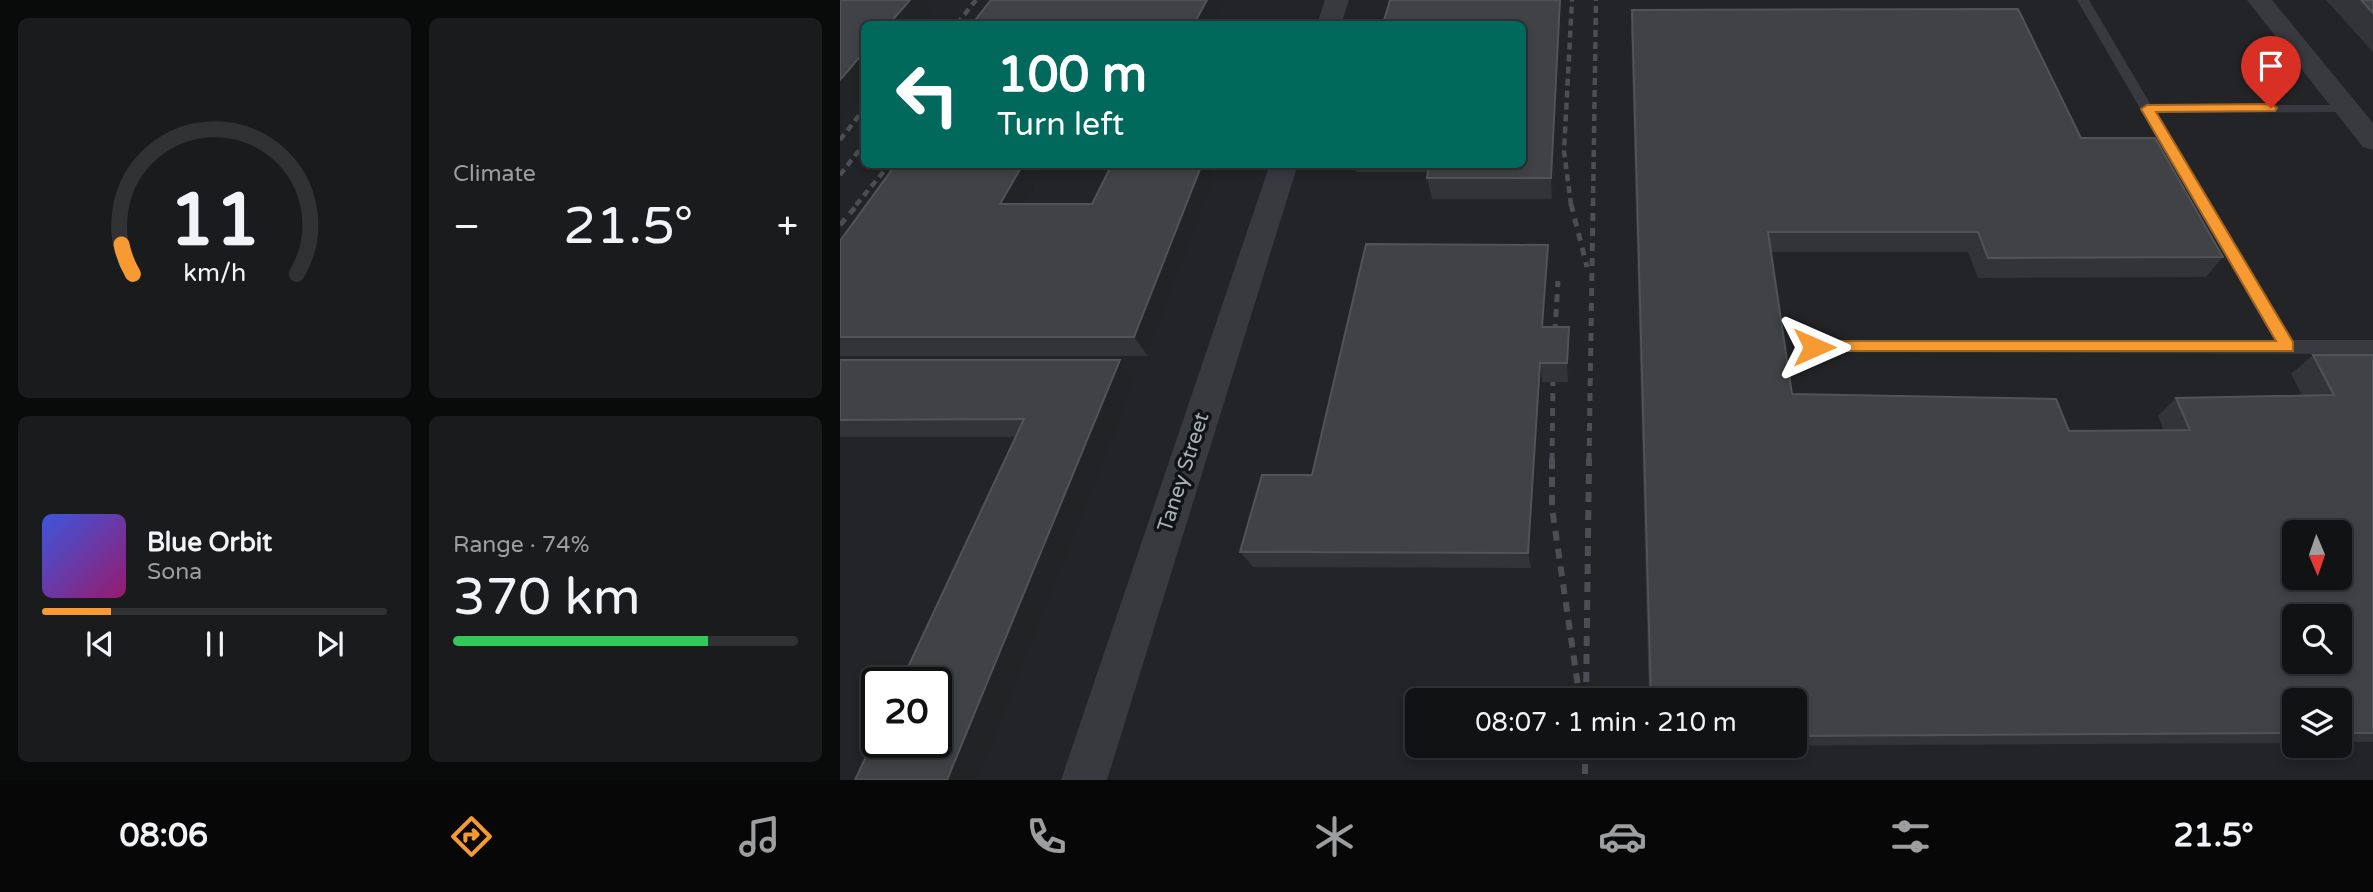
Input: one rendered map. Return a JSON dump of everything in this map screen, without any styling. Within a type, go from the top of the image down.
[{"type":"street","points":[[1330,21],[1337,0]]},
{"type":"street","points":[[2259,0],[2373,141]]},
{"type":"street","name":"Taney Street","points":[[1084,780],[1283,168]]},
{"type":"lane","points":[[2083,0],[2288,347]]},
{"type":"lane","points":[[2147,109],[2345,108]]},
{"type":"lane","points":[[1814,347],[2373,347]]},
{"type":"shaded area","points":[[840,0],[2373,0],[2373,780],[840,780]]},
{"type":"building","points":[[840,0],[910,0],[892,21],[861,21],[861,56],[840,80]]},
{"type":"building","points":[[991,0],[1207,0],[1196,21],[974,21]]},
{"type":"building","points":[[1390,0],[1560,0],[1551,178],[1427,178],[1428,168],[1526,168],[1526,21],[1384,21]]},
{"type":"building","points":[[2361,0],[2373,0],[2373,13]]},
{"type":"building","points":[[2018,9],[2081,138],[2155,138],[2223,257],[1988,258],[1978,232],[1768,232],[1792,394],[2056,399],[2069,431],[2190,430],[2176,398],[2334,395],[2313,355],[2373,355],[2373,733],[2352,733],[2352,688],[2282,688],[2282,733],[1807,736],[1807,688],[1651,688],[1632,10]]},
{"type":"building","points":[[893,168],[1021,168],[1000,204],[1092,204],[1110,168],[1200,168],[1134,337],[840,337],[840,241]]},
{"type":"building","points":[[1366,244],[1548,245],[1542,327],[1569,327],[1567,363],[1540,363],[1528,553],[1240,552],[1262,475],[1312,475]]},
{"type":"building","points":[[840,360],[1120,360],[947,780],[855,780],[865,758],[952,758],[952,667],[908,667],[1024,419],[840,420]]},
{"type":"railway","points":[[959,21],[976,0]]},
{"type":"railway","points":[[1571,205],[1564,151],[1572,0]]},
{"type":"railway","points":[[1593,205],[1596,0]]},
{"type":"railway","points":[[840,140],[861,113]]},
{"type":"railway","points":[[840,175],[861,148]]},
{"type":"railway","points":[[856,205],[887,168]]},
{"type":"railway","points":[[840,225],[858,204]]},
{"type":"railway","points":[[1571,204],[1587,267]]},
{"type":"railway","points":[[1589,461],[1593,204]]},
{"type":"railway","points":[[1554,347],[1558,281]]},
{"type":"railway","points":[[1552,461],[1553,382]]},
{"type":"railway","points":[[1586,688],[1589,459]]},
{"type":"railway","points":[[1552,461],[1552,508],[1578,686]]},
{"type":"railway","points":[[1585,758],[1585,780]]},
{"type":"route","points":[[1814,347],[2288,347],[2147,109],[2271,108]]}]
